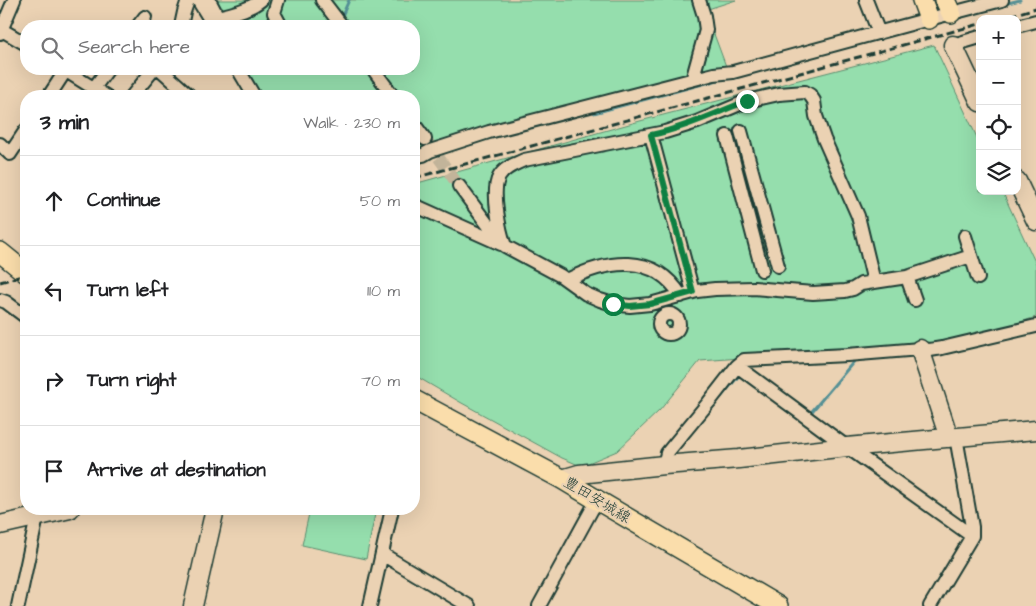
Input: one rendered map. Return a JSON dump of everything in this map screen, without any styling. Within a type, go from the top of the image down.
[{"type":"main road","points":[[922,0],[929,19]]},
{"type":"main road","points":[[0,252],[20,268]]},
{"type":"main road","name":"豊田安城線","points":[[420,407],[562,479],[778,606]]},
{"type":"street","points":[[14,0],[1,31],[20,41]]},
{"type":"street","points":[[182,20],[188,0]]},
{"type":"street","points":[[198,0],[210,20]]},
{"type":"street","points":[[209,0],[218,17],[244,10],[262,0]]},
{"type":"street","points":[[278,0],[274,13],[278,20]]},
{"type":"street","points":[[322,0],[337,20]]},
{"type":"street","points":[[693,77],[706,30],[699,0]]},
{"type":"street","points":[[866,0],[879,33]]},
{"type":"street","points":[[420,156],[489,132],[714,74],[733,72],[929,19],[948,7],[1002,0]]},
{"type":"street","points":[[1021,25],[1036,21]]},
{"type":"street","points":[[976,38],[953,45],[976,94]]},
{"type":"street","points":[[53,90],[62,75]]},
{"type":"street","points":[[73,75],[97,90]]},
{"type":"street","points":[[94,88],[104,75]]},
{"type":"street","points":[[137,90],[149,75]]},
{"type":"street","points":[[167,75],[183,90]]},
{"type":"street","points":[[242,75],[250,90]]},
{"type":"street","points":[[377,75],[389,90]]},
{"type":"street","points":[[505,246],[501,236],[496,186],[499,177],[512,165],[524,160],[666,132],[697,122],[739,104],[763,97],[805,92],[814,101],[816,116],[824,139],[858,216],[874,282]]},
{"type":"street","points":[[741,131],[778,266]]},
{"type":"street","points":[[420,132],[425,139]]},
{"type":"street","points":[[651,135],[687,294]]},
{"type":"street","points":[[727,136],[762,270]]},
{"type":"street","points":[[0,144],[10,154],[20,139]]},
{"type":"street","points":[[459,186],[505,246]]},
{"type":"street","points":[[1021,189],[1036,220]]},
{"type":"street","points":[[420,207],[505,246],[561,276],[586,294],[613,304],[630,306],[650,304],[715,289],[753,288],[813,293],[845,291],[861,284],[907,277],[971,256]]},
{"type":"street","points":[[964,236],[978,278]]},
{"type":"street","points":[[567,280],[599,268],[633,264],[659,274],[687,294]]},
{"type":"street","points":[[907,277],[915,300]]},
{"type":"street","points":[[0,300],[20,312]]},
{"type":"street","points":[[664,465],[667,453],[737,366],[744,360],[958,345],[1036,326]]},
{"type":"street","points":[[923,347],[953,437],[972,526],[972,536],[930,606]]},
{"type":"street","points":[[737,366],[972,536]]},
{"type":"street","points":[[562,479],[579,474],[664,465],[1036,430]]},
{"type":"street","points":[[539,606],[596,500]]},
{"type":"street","points":[[0,526],[45,515]]},
{"type":"street","points":[[193,606],[215,515]]},
{"type":"street","points":[[370,606],[391,515]]},
{"type":"street","points":[[18,606],[37,517]]},
{"type":"street","points":[[382,554],[469,606]]},
{"type":"green space","points":[[202,0],[736,0],[705,10],[727,69],[420,150],[420,90],[255,90],[246,75],[420,75],[420,20],[213,20]]},
{"type":"green space","points":[[934,45],[976,135],[976,195],[1004,195],[1036,264],[1036,317],[959,342],[700,361],[660,410],[617,451],[581,466],[562,458],[420,379],[420,182],[640,121]]},
{"type":"green space","points":[[309,515],[375,515],[366,559],[302,545]]},
{"type":"water","points":[[721,75],[722,80],[594,114],[592,110]]},
{"type":"waterway","points":[[343,18],[342,16],[349,0]]},
{"type":"waterway","points":[[1004,4],[1020,0]]},
{"type":"waterway","points":[[808,416],[856,359]]},
{"type":"waterway","points":[[721,397],[741,373]]},
{"type":"tunnel","points":[[428,143],[459,186]]},
{"type":"railway","points":[[1012,15],[1036,8]]},
{"type":"railway","points":[[420,176],[976,25]]},
{"type":"railway","points":[[0,282],[20,277]]},
{"type":"route","points":[[613,304],[630,306],[650,304],[693,292],[651,135],[697,122],[747,101]]}]
